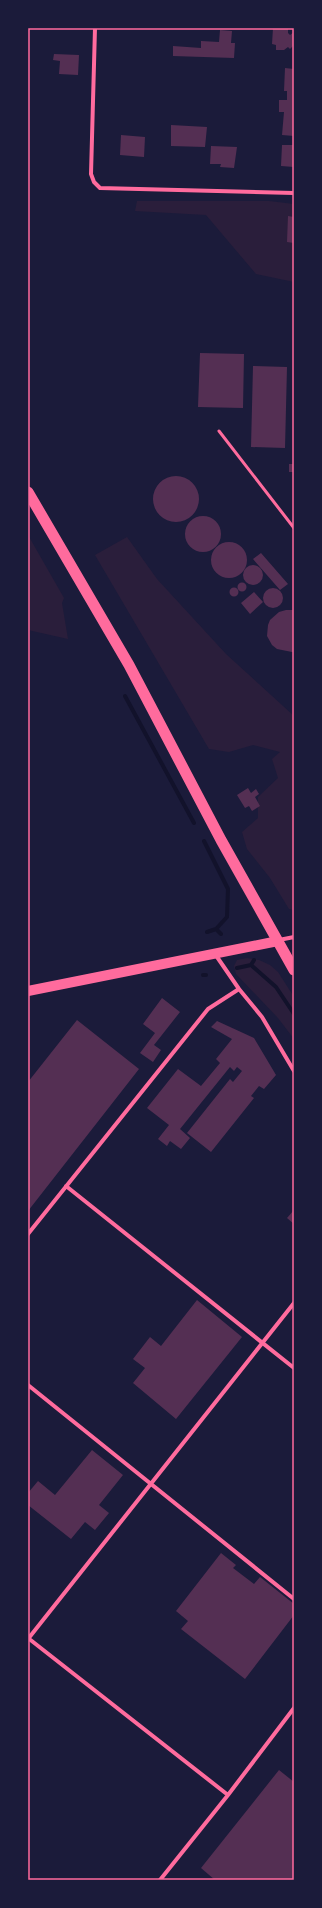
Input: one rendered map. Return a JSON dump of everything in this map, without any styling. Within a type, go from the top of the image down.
[{"type":"highway","points":[[28,492],[130,665],[221,840],[294,970]]},
{"type":"main road","points":[[28,991],[278,941]]},
{"type":"street","points":[[95,28],[91,174],[94,182],[100,188],[294,193]]},
{"type":"street","points":[[278,941],[294,937]]},
{"type":"street","points":[[215,954],[262,1017],[294,1071]]},
{"type":"street","points":[[28,1234],[208,1009],[239,988]]},
{"type":"street","points":[[66,1186],[294,1368]]},
{"type":"street","points":[[228,1795],[28,1638],[294,1303]]},
{"type":"street","points":[[28,1385],[149,1484],[294,1599]]},
{"type":"street","points":[[160,1880],[228,1795],[294,1708]]},
{"type":"lane","points":[[219,431],[294,528]]},
{"type":"shaded area","points":[[137,201],[269,201],[294,204],[294,282],[256,274],[206,215],[135,211]]},
{"type":"shaded area","points":[[28,535],[64,598],[62,603],[68,639],[28,630]]},
{"type":"shaded area","points":[[127,537],[157,579],[226,654],[294,716],[294,910],[289,909],[270,878],[247,849],[242,832],[258,818],[258,797],[278,778],[272,759],[280,752],[253,745],[229,752],[209,749],[95,555]]},
{"type":"shaded area","points":[[247,958],[259,960],[270,965],[278,972],[294,997],[294,1039],[278,1018],[236,974],[234,966],[237,960]]},
{"type":"building","points":[[273,28],[288,28],[288,33],[290,35],[294,32],[294,45],[290,49],[288,47],[284,50],[276,50],[276,45],[272,44]]},
{"type":"building","points":[[220,30],[232,31],[231,43],[235,43],[234,58],[173,56],[173,46],[201,48],[201,41],[219,42]]},
{"type":"building","points":[[54,54],[79,55],[78,75],[59,74],[60,61],[53,60]]},
{"type":"building","points":[[285,68],[294,69],[294,136],[282,135],[284,112],[279,112],[279,100],[287,100],[287,91],[284,91]]},
{"type":"building","points":[[171,125],[207,127],[205,147],[171,146]]},
{"type":"building","points":[[121,135],[145,137],[144,157],[120,155]]},
{"type":"building","points":[[282,145],[294,145],[294,167],[281,166]]},
{"type":"building","points":[[211,146],[237,147],[234,168],[220,167],[221,164],[210,164]]},
{"type":"building","points":[[288,216],[294,217],[294,243],[287,242]]},
{"type":"building","points":[[200,353],[244,354],[243,408],[198,407]]},
{"type":"building","points":[[253,366],[287,367],[285,448],[251,447]]},
{"type":"building","points":[[289,464],[294,464],[294,472],[289,472]]},
{"type":"building","points":[[176,476],[189,480],[195,486],[199,499],[195,512],[189,518],[176,522],[163,518],[157,512],[153,499],[157,486],[163,480]]},
{"type":"building","points":[[207,516],[216,521],[220,527],[220,541],[216,547],[207,552],[199,552],[190,547],[186,541],[185,530],[190,521],[196,517]]},
{"type":"building","points":[[233,542],[242,547],[246,553],[246,567],[242,573],[233,578],[225,578],[216,573],[212,567],[211,556],[216,547],[222,543]]},
{"type":"building","points":[[261,553],[288,584],[280,590],[253,559]]},
{"type":"building","points":[[253,565],[260,568],[263,575],[260,582],[253,585],[246,582],[243,575],[246,568]]},
{"type":"building","points":[[242,582],[247,587],[242,592],[237,587]]},
{"type":"building","points":[[234,587],[239,592],[234,597],[229,592]]},
{"type":"building","points":[[273,588],[280,591],[283,598],[280,605],[273,608],[266,605],[263,598],[266,591]]},
{"type":"building","points":[[254,592],[263,602],[250,614],[241,603]]},
{"type":"building","points":[[294,610],[294,652],[277,649],[272,645],[267,636],[270,620],[279,612]]},
{"type":"building","points":[[248,788],[251,793],[256,789],[259,794],[255,797],[260,806],[252,811],[249,806],[245,808],[237,795]]},
{"type":"building","points":[[162,998],[180,1012],[154,1045],[161,1050],[153,1062],[140,1053],[155,1033],[143,1024]]},
{"type":"building","points":[[77,1020],[139,1069],[28,1211],[28,1082]]},
{"type":"building","points":[[217,1021],[254,1038],[276,1075],[264,1089],[259,1086],[251,1096],[254,1098],[211,1152],[187,1133],[230,1079],[233,1082],[242,1071],[237,1067],[234,1071],[230,1067],[180,1129],[190,1138],[181,1149],[170,1141],[167,1146],[158,1139],[169,1125],[147,1108],[178,1069],[201,1086],[220,1063],[216,1059],[232,1039],[211,1027]]},
{"type":"building","points":[[294,1210],[294,1224],[287,1218]]},
{"type":"building","points":[[197,1300],[242,1337],[176,1419],[133,1383],[145,1368],[133,1359],[150,1337],[161,1346]]},
{"type":"building","points":[[92,1450],[123,1475],[99,1505],[109,1513],[95,1530],[85,1522],[71,1539],[28,1505],[28,1493],[38,1481],[55,1495]]},
{"type":"building","points":[[221,1553],[236,1565],[233,1568],[254,1584],[260,1577],[294,1604],[294,1615],[245,1679],[181,1629],[188,1621],[176,1611]]},
{"type":"building","points":[[279,1770],[294,1782],[294,1880],[215,1880],[201,1868]]},
{"type":"waterway","points":[[125,696],[194,823]]},
{"type":"waterway","points":[[204,841],[228,889],[227,917],[216,929]]},
{"type":"waterway","points":[[207,932],[216,929],[221,934]]},
{"type":"waterway","points":[[254,960],[251,965],[276,987],[294,1014]]},
{"type":"waterway","points":[[237,968],[251,965]]}]
